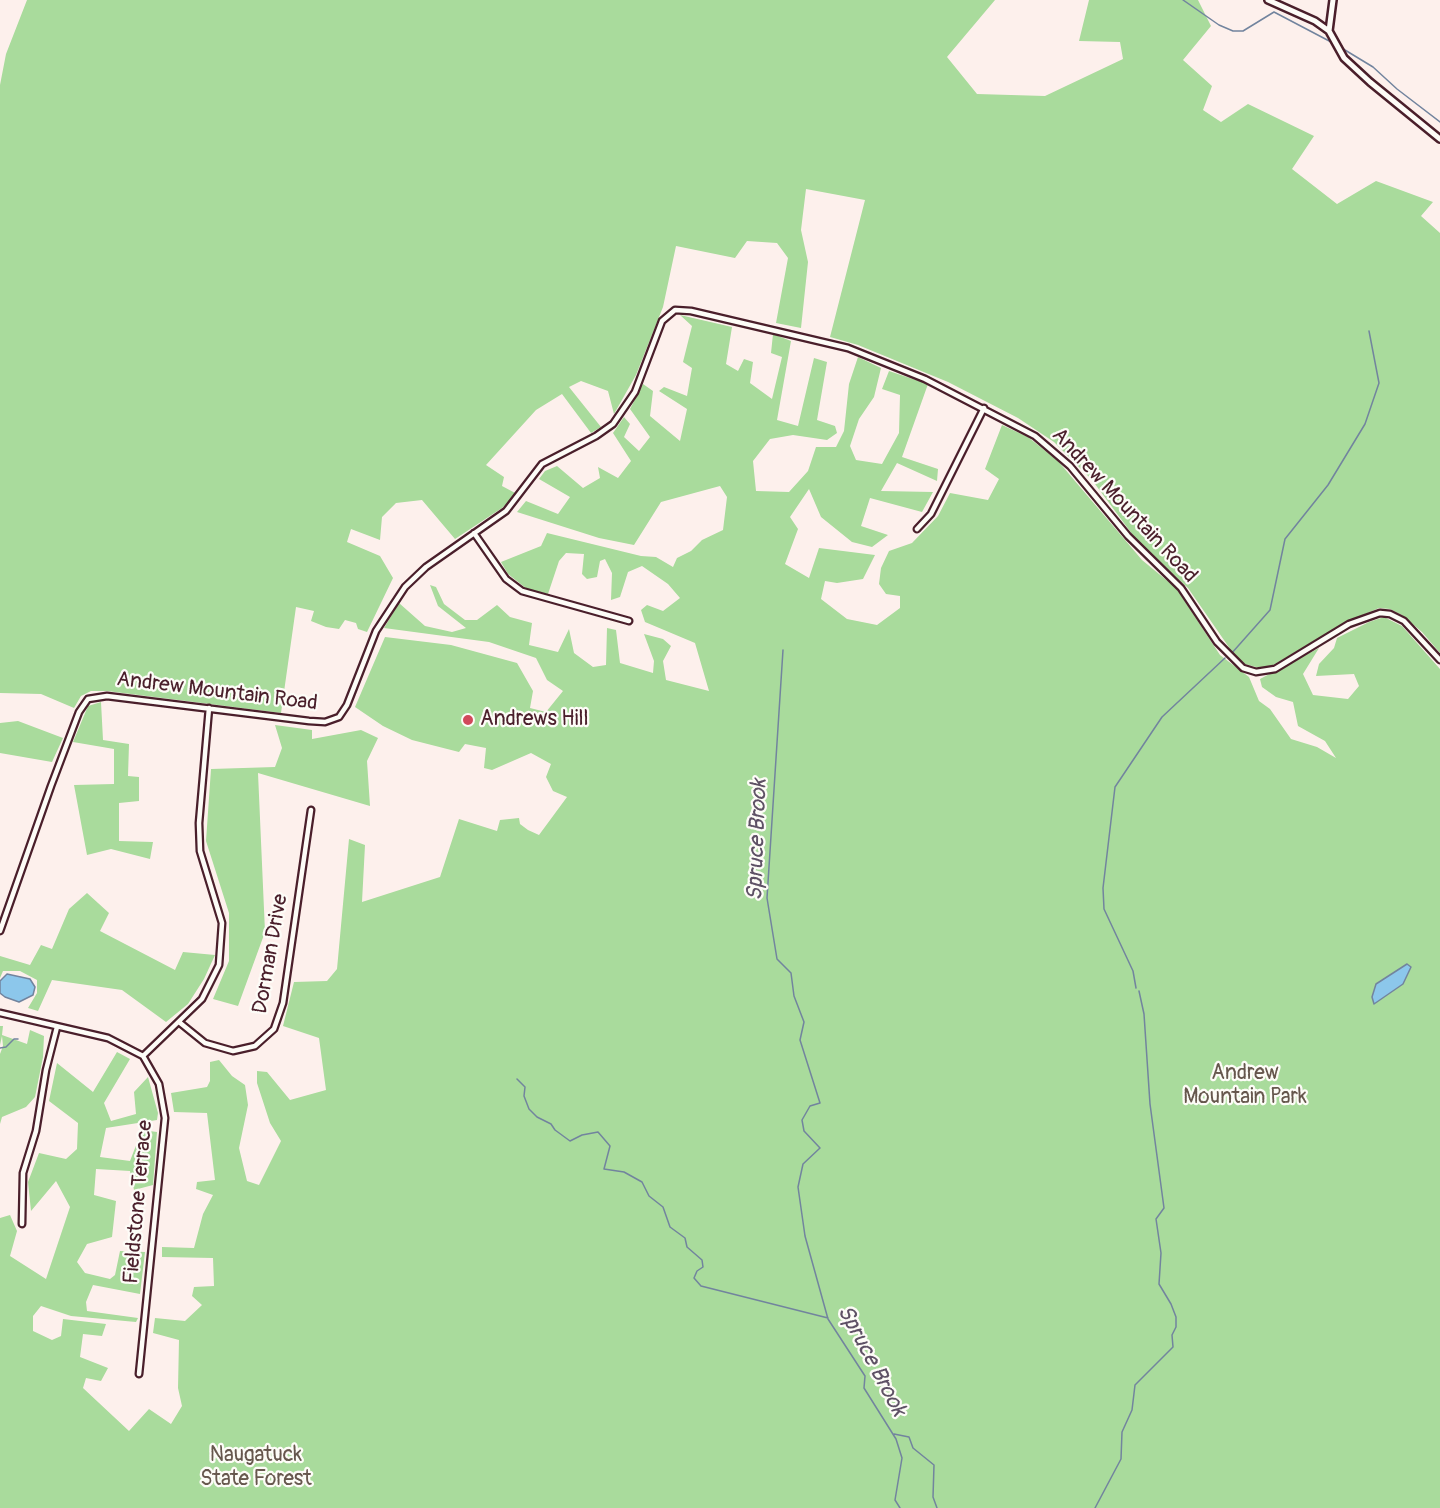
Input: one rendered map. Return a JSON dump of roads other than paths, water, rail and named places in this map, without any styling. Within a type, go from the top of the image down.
[{"type":"street","points":[[1268,0],[1315,21],[1330,33],[1339,50],[1356,70],[1440,139]]},
{"type":"street","points":[[1330,33],[1333,0]]},
{"type":"street","name":"Andrew Mountain Road","points":[[0,932],[51,786],[85,702],[99,696],[309,721],[325,722],[339,717],[347,705],[372,639],[396,598],[421,570],[510,507],[542,464],[596,436],[617,420],[634,392],[662,321],[675,310],[691,311],[848,348],[926,379],[1035,436],[1058,454],[1128,536],[1186,593],[1217,642],[1243,668],[1256,672],[1271,671],[1355,622],[1380,613],[1390,614],[1404,621],[1440,660]]},
{"type":"street","points":[[917,530],[931,514],[984,408]]},
{"type":"street","points":[[474,533],[506,579],[522,591],[629,621]]},
{"type":"street","points":[[0,1012],[108,1038],[143,1056],[202,999],[219,965],[222,923],[200,851],[199,823],[208,708]]},
{"type":"street","name":"Dorman Drive","points":[[179,1022],[205,1043],[233,1051],[255,1046],[274,1029],[283,1003],[311,810]]},
{"type":"street","points":[[22,1224],[23,1173],[36,1131],[46,1070],[57,1027]]},
{"type":"street","name":"Fieldstone Terrace","points":[[139,1374],[165,1118],[159,1084],[143,1056]]},
{"type":"water","points":[[1407,964],[1411,967],[1403,984],[1374,1004],[1372,997],[1376,984]]},
{"type":"water","points":[[7,974],[30,979],[35,987],[33,995],[19,1002],[0,993],[0,981]]},
{"type":"waterway","points":[[1183,0],[1219,25],[1233,31],[1243,31],[1274,12],[1333,43]]},
{"type":"waterway","points":[[1340,47],[1373,67],[1440,122]]},
{"type":"waterway","points":[[1231,654],[1270,610],[1285,539],[1328,485],[1365,424],[1379,383],[1369,331]]},
{"type":"waterway","name":"Spruce Brook","points":[[783,650],[767,898],[777,959],[791,973],[794,996],[804,1022],[800,1040],[820,1103],[810,1106],[802,1120],[804,1131],[820,1148],[803,1164],[798,1187],[805,1236],[828,1319],[865,1376],[864,1388],[896,1439],[902,1458],[895,1500],[900,1508]]},
{"type":"waterway","points":[[1136,988],[1133,971],[1104,909],[1103,888],[1115,787],[1162,717],[1225,658]]},
{"type":"waterway","points":[[1095,1508],[1121,1459],[1122,1432],[1132,1410],[1135,1385],[1173,1347],[1172,1335],[1176,1327],[1176,1317],[1171,1304],[1159,1284],[1161,1253],[1156,1219],[1164,1208],[1150,1104],[1144,1014],[1139,991]]},
{"type":"waterway","points":[[0,1048],[18,1039]]},
{"type":"waterway","points":[[517,1079],[525,1087],[524,1096],[529,1109],[570,1141],[582,1135],[598,1132],[610,1146],[604,1169],[624,1172],[642,1182],[649,1196],[663,1207],[670,1227],[685,1238],[687,1247],[702,1260],[703,1267],[697,1271],[694,1278],[701,1286],[828,1318]]},
{"type":"waterway","points":[[894,1434],[909,1437],[913,1448],[934,1465],[933,1497],[937,1508]]},
{"type":"place","name":"Andrews Hill","points":[[468,720]]},
{"type":"park label","name":"Andrew Mountain Park","points":[[1245,1086]]},
{"type":"park label","name":"Naugatuck State Forest","points":[[256,1468]]}]
